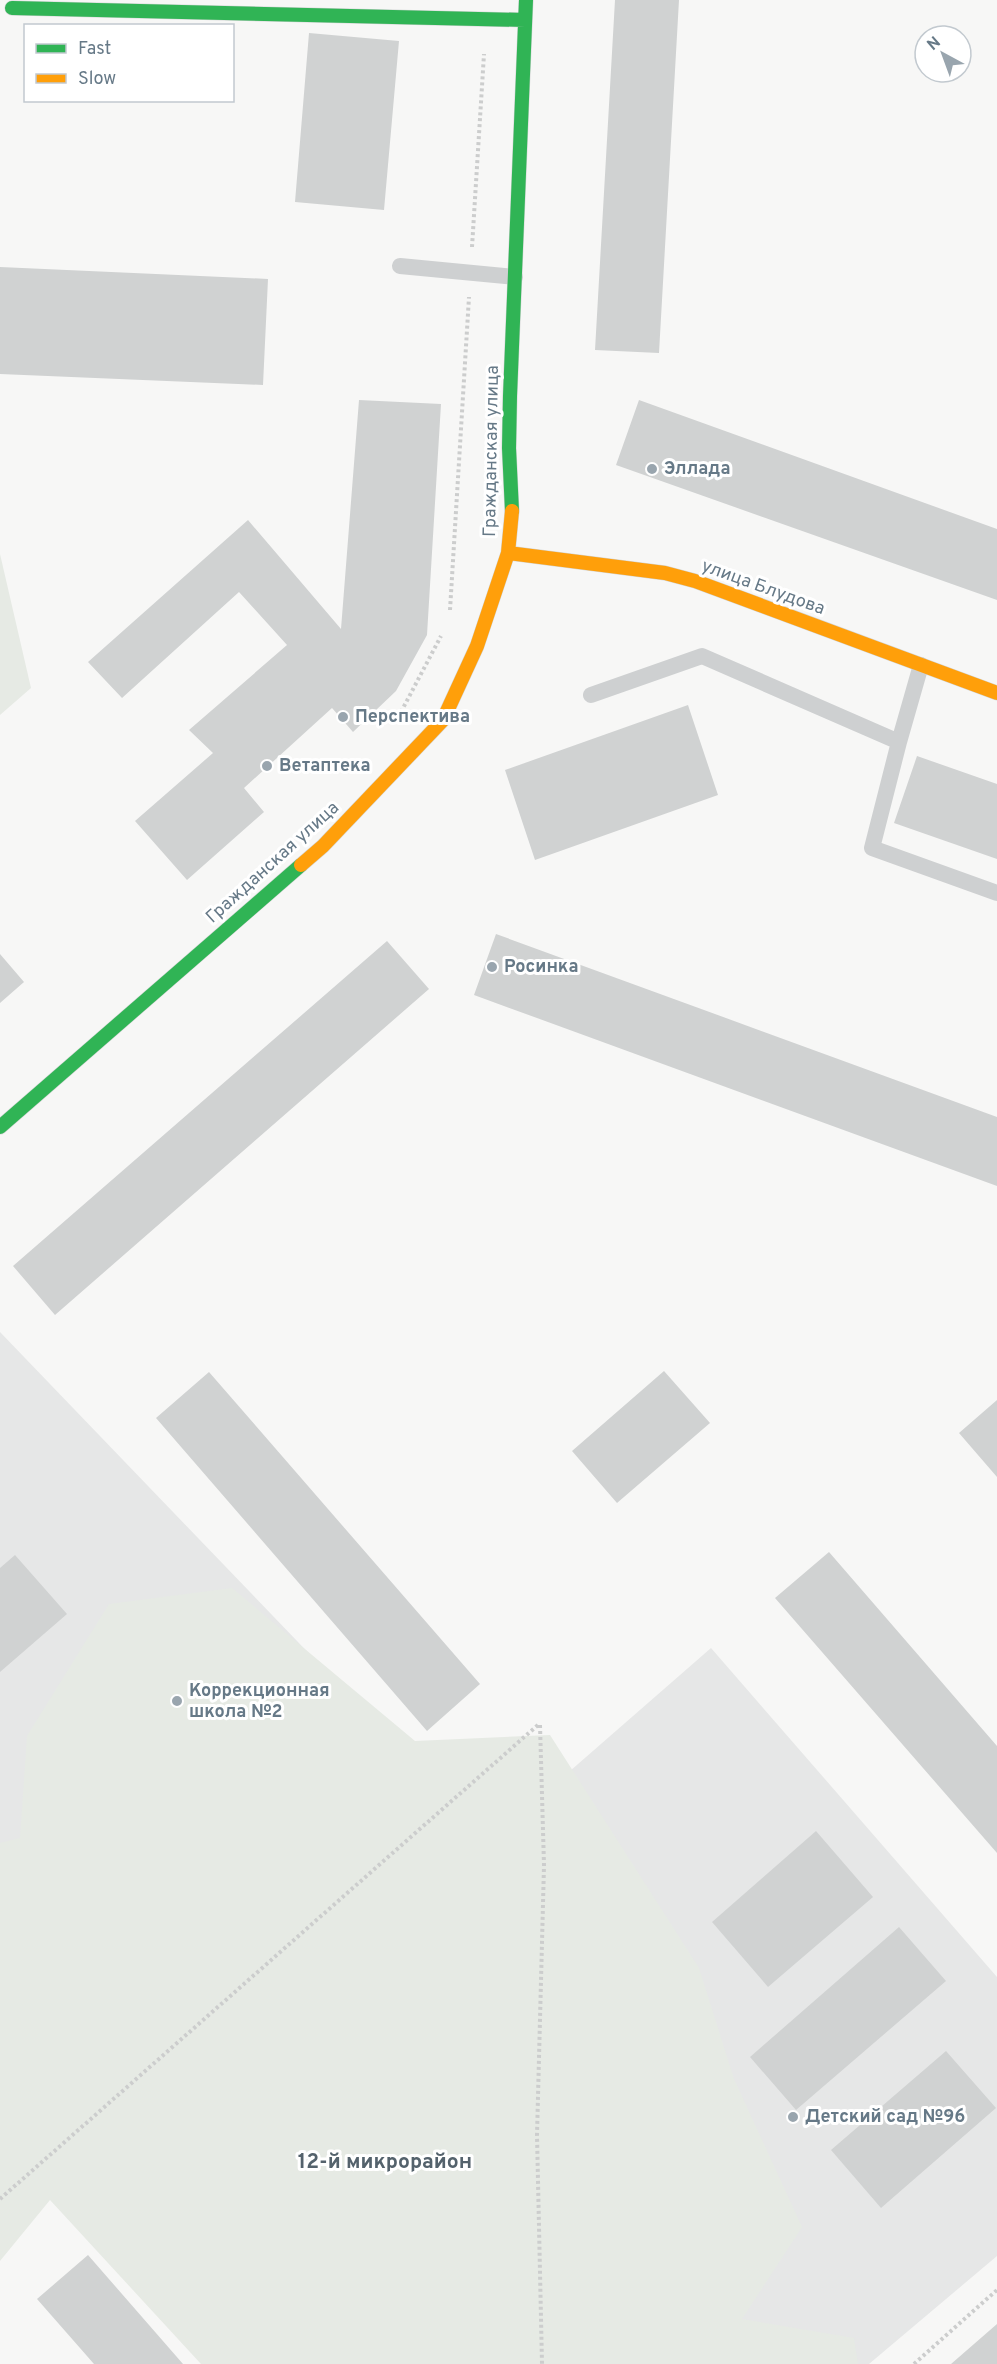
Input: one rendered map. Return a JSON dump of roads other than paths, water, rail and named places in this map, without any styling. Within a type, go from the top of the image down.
[{"type":"street","name":"Гражданская улица","points":[[0,1127],[323,846],[443,720],[477,646],[508,553],[512,510],[509,448],[526,0]]},
{"type":"street","points":[[12,8],[525,20]]},
{"type":"street","name":"улица Блудова","points":[[508,553],[665,573],[695,581],[997,693]]},
{"type":"lane","points":[[400,266],[515,277]]},
{"type":"lane","points":[[591,695],[702,656],[899,742]]},
{"type":"lane","points":[[921,665],[872,848],[997,893]]},
{"type":"place","name":"Эллада","points":[[652,469]]},
{"type":"place","name":"Перспектива","points":[[343,717]]},
{"type":"place","name":"Ветаптека","points":[[267,766]]},
{"type":"place","name":"Росинка","points":[[492,967]]},
{"type":"place","name":"Коррекционная школа №2","points":[[177,1701]]},
{"type":"place","name":"Детский сад №96","points":[[793,2117]]},
{"type":"district","name":"12-й микрорайон","points":[[385,2162]]}]
